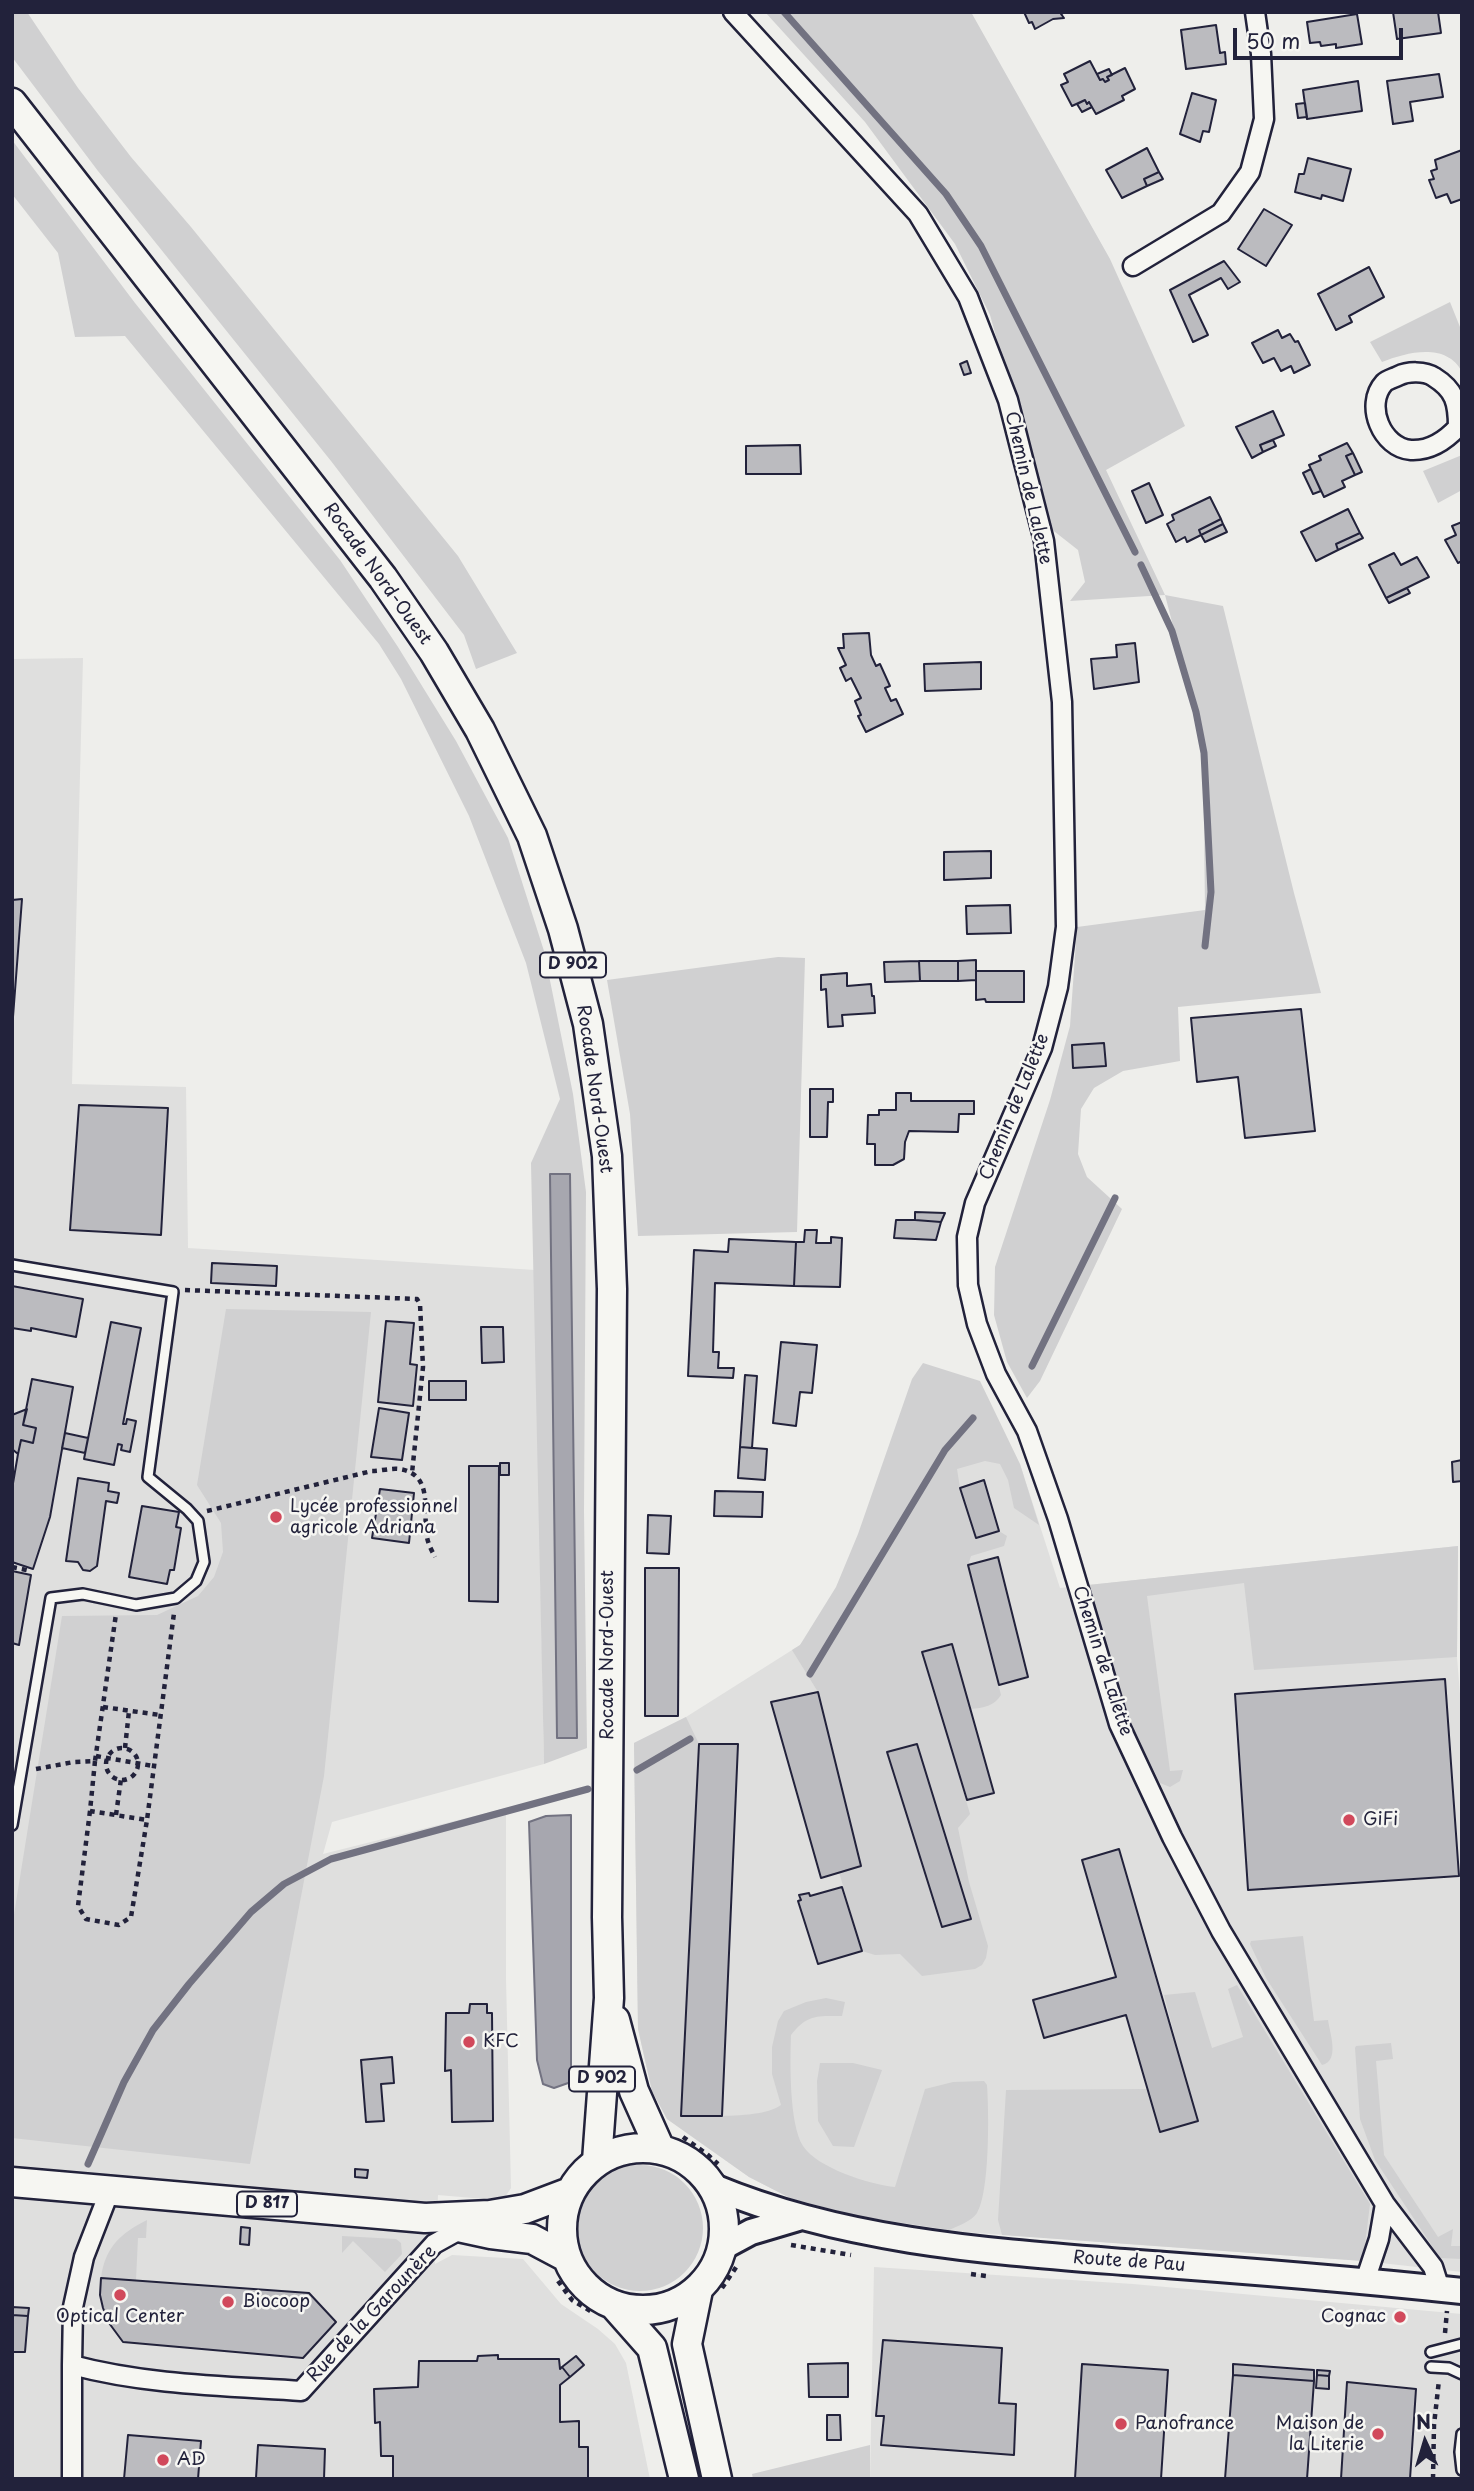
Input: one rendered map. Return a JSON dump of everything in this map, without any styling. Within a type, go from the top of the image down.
[{"type":"main road","name":"Rocade Nord-Ouest","points":[[12,103],[383,578],[434,652],[480,730],[532,835],[563,929],[589,1024],[607,1156],[612,1289],[607,1904],[609,1998],[597,2161]]},
{"type":"main road","name":"Rocade Nord-Ouest","points":[[609,1998],[634,2091],[671,2142]]},
{"type":"main road","name":"Route de Pau","points":[[559,2266],[563,2213],[570,2192],[582,2175],[597,2161],[617,2151],[671,2142],[681,2156],[752,2203],[798,2218],[896,2238],[981,2250],[1451,2290]]},
{"type":"main road","name":"Route de Pau","points":[[720,2180],[725,2227],[734,2251]]},
{"type":"main road","name":"D 817","points":[[12,2182],[110,2190]]},
{"type":"main road","name":"Route de Pau","points":[[110,2190],[425,2218],[490,2215],[525,2210],[570,2192]]},
{"type":"main road","name":"Route de Pau","points":[[425,2218],[463,2228],[532,2239],[559,2266],[577,2277],[605,2310],[636,2310],[658,2309],[708,2291],[714,2270],[751,2232],[798,2218]]},
{"type":"main road","points":[[708,2291],[687,2344],[717,2479]]},
{"type":"main road","points":[[605,2310],[652,2348],[684,2479]]},
{"type":"street","name":"Chemin de Lalette","points":[[733,12],[918,214],[968,297],[1008,400],[1044,541],[1062,702],[1066,927],[1058,987],[1042,1048],[975,1203],[967,1237],[968,1285],[977,1324],[996,1374],[1027,1431],[1058,1519],[1119,1724],[1172,1837],[1221,1931],[1385,2204],[1451,2290]]},
{"type":"street","points":[[1133,266],[1221,213],[1250,172],[1264,119],[1261,54],[1255,12]]},
{"type":"street","points":[[1405,373],[1430,374],[1448,386],[1458,407],[1460,427],[1445,441],[1426,448],[1409,450],[1390,440],[1378,422],[1374,402],[1384,382],[1405,373]]},
{"type":"street","points":[[72,2479],[73,2307],[84,2257],[110,2190]]},
{"type":"street","points":[[1365,2281],[1379,2239],[1385,2204]]},
{"type":"street","name":"Rue de la Garounère","points":[[72,2365],[164,2382],[301,2391],[434,2244],[463,2228]]},
{"type":"lane","points":[[12,1265],[173,1292],[148,1477],[198,1521],[204,1562],[196,1581],[176,1598],[136,1605],[83,1594],[51,1598],[12,1825]]},
{"type":"lane","points":[[1431,2352],[1462,2344]]},
{"type":"lane","points":[[1431,2367],[1449,2368],[1462,2374]]},
{"type":"lane","points":[[1462,2434],[1462,2470]]},
{"type":"path","points":[[173,1292],[192,1290],[417,1299],[420,1304],[423,1367],[412,1473]]},
{"type":"path","points":[[193,1516],[216,1508],[372,1472],[399,1469],[412,1473],[424,1488],[427,1538],[435,1557]]},
{"type":"path","points":[[12,1567],[31,1571]]},
{"type":"path","points":[[118,1601],[95,1758],[78,1906],[86,1920],[119,1925],[131,1917],[176,1598]]},
{"type":"path","points":[[103,1707],[160,1715]]},
{"type":"path","points":[[125,1748],[129,1711]]},
{"type":"path","points":[[125,1748],[134,1752],[139,1763],[131,1777],[121,1779],[109,1773],[107,1758],[114,1750],[125,1748]]},
{"type":"path","points":[[20,1778],[35,1769],[95,1758],[154,1766]]},
{"type":"path","points":[[116,1815],[121,1779]]},
{"type":"path","points":[[90,1811],[146,1820]]},
{"type":"path","points":[[671,2142],[708,2155],[720,2180]]},
{"type":"path","points":[[796,2246],[798,2218]]},
{"type":"path","points":[[782,2244],[864,2257]]},
{"type":"path","points":[[708,2291],[734,2251]]},
{"type":"path","points":[[559,2266],[572,2300],[605,2310]]},
{"type":"path","points":[[959,2272],[986,2276]]},
{"type":"shaded area","points":[[12,12],[27,12],[78,88],[131,157],[458,556],[517,653],[476,669],[464,635],[331,461],[98,171],[12,57]]},
{"type":"shaded area","points":[[765,12],[971,12],[1110,259],[1185,426],[1106,470],[1165,595],[1070,601],[1085,582],[1078,550],[1050,528],[990,315],[955,244],[865,122]]},
{"type":"shaded area","points":[[12,140],[135,303],[340,560],[456,741],[508,838],[544,951],[573,1094],[586,1192],[584,1511],[587,1748],[544,1764],[531,1163],[560,1099],[526,963],[469,816],[401,679],[379,644],[125,336],[75,337],[58,253],[12,194]],"holes":[[[551,1174],[570,1174],[576,1738],[557,1738]]]},
{"type":"shaded area","points":[[1450,302],[1462,332],[1462,372],[1447,356],[1437,353],[1414,353],[1382,362],[1370,342]]},
{"type":"shaded area","points":[[1462,455],[1462,490],[1438,503],[1423,471]]},
{"type":"shaded area","points":[[1165,595],[1223,606],[1321,993],[1178,1007],[1180,1061],[1123,1071],[1094,1088],[1081,1109],[1078,1154],[1087,1177],[1122,1209],[1040,1381],[1027,1398],[1007,1362],[994,1315],[995,1267],[1050,1100],[1070,1026],[1077,927],[1205,910],[1203,741]]},
{"type":"shaded area","name":"Lycée professionnel agricole Adriana","points":[[83,658],[72,1084],[186,1087],[188,1248],[535,1270],[544,1764],[332,1822],[323,1854],[506,1808],[506,1979],[511,2188],[505,2197],[484,2199],[438,2195],[435,2264],[452,2255],[523,2259],[561,2304],[615,2344],[626,2363],[650,2479],[12,2479],[12,659]]},
{"type":"shaded area","points":[[778,957],[805,958],[797,1232],[638,1236],[630,1114],[607,980]]},
{"type":"shaded area","points":[[550,1174],[570,1174],[577,1738],[557,1738]]},
{"type":"shaded area","points":[[226,1309],[371,1312],[324,1776],[250,2164],[12,2138],[12,1927],[62,1616],[157,1615],[198,1596],[214,1577],[223,1552],[221,1523],[197,1485]]},
{"type":"shaded area","points":[[923,1363],[980,1381],[1020,1464],[1039,1525],[1014,1508],[1008,1480],[1000,1464],[985,1461],[957,1469],[960,1488],[976,1538],[999,1531],[1007,1536],[1004,1546],[971,1556],[968,1565],[1001,1695],[988,1706],[970,1709],[952,1644],[923,1652],[970,1814],[958,1828],[969,1882],[988,1946],[986,1958],[982,1965],[975,1969],[922,1976],[900,1954],[875,1955],[862,1951],[839,1872],[860,1865],[818,1692],[792,1650],[800,1645],[836,1587],[858,1534],[912,1379]]},
{"type":"shaded area","points":[[958,1444],[1020,1464],[1060,1588],[1458,1546],[1457,1657],[1462,1719],[1462,2272],[1363,2261],[964,2232],[857,2216],[790,2198],[749,2177],[667,2119],[652,2091],[638,2029],[634,1743],[686,1717],[800,1645]]},
{"type":"shaded area","points":[[1458,1546],[1457,1657],[1254,1670],[1244,1583],[1147,1596],[1170,1771],[1183,1770],[1180,1781],[1170,1787],[1160,1783],[1127,1716],[1088,1585]]},
{"type":"shaded area","points":[[686,1717],[699,1744],[681,2115],[748,2115],[781,2105],[772,2074],[772,2047],[778,2021],[784,2011],[826,1998],[845,2002],[842,2016],[808,2020],[791,2035],[793,2108],[798,2136],[803,2146],[810,2154],[832,2168],[872,2183],[895,2187],[925,2089],[953,2082],[984,2081],[987,2085],[988,2151],[984,2188],[977,2213],[964,2223],[949,2230],[857,2216],[790,2198],[749,2177],[667,2119],[652,2091],[638,2029],[634,1743]]},
{"type":"shaded area","points":[[571,1815],[571,2082],[554,2088],[543,2084],[537,2060],[529,1822],[546,1816]]},
{"type":"shaded area","points":[[1303,1936],[1314,2021],[1328,2020],[1332,2039],[1331,2058],[1322,2065],[1266,1978],[1250,1944],[1251,1941]]},
{"type":"shaded area","points":[[1237,1985],[1370,2204],[1363,2261],[1002,2235],[998,2220],[1006,2090],[1147,2089],[1160,2132],[1197,2121],[1164,1995],[1195,1992],[1212,2048],[1243,2037],[1228,1989]]},
{"type":"shaded area","points":[[1391,2043],[1393,2059],[1376,2061],[1384,2155],[1438,2237],[1453,2229],[1451,2246],[1462,2246],[1462,2259],[1440,2258],[1375,2160],[1360,2119],[1355,2048]]},
{"type":"shaded area","points":[[820,2063],[853,2063],[882,2070],[854,2147],[833,2146],[818,2121],[817,2081]]},
{"type":"shaded area","points":[[640,2165],[664,2170],[685,2183],[698,2204],[703,2228],[698,2252],[685,2273],[664,2286],[640,2291],[616,2286],[595,2273],[582,2252],[577,2228],[582,2204],[595,2183],[616,2170]]},
{"type":"shaded area","points":[[147,2220],[146,2238],[138,2238],[136,2280],[101,2278],[110,2249],[129,2230]]},
{"type":"shaded area","points":[[342,2236],[396,2239],[401,2243],[402,2254],[385,2272],[353,2241],[342,2253]]},
{"type":"shaded area","points":[[874,2267],[1133,2284],[1462,2314],[1462,2479],[870,2479]]},
{"type":"shaded area","points":[[870,2445],[870,2479],[753,2479],[752,2474]]},
{"type":"building","points":[[1024,12],[1065,12],[1061,14],[1064,18],[1053,19],[1035,29]]},
{"type":"building","points":[[1393,12],[1438,12],[1441,33],[1397,39]]},
{"type":"building","points":[[1357,14],[1362,44],[1336,48],[1336,44],[1321,46],[1320,42],[1310,43],[1307,22]]},
{"type":"building","points":[[1216,25],[1220,53],[1225,52],[1226,64],[1186,69],[1181,30]]},
{"type":"building","points":[[1090,61],[1100,80],[1105,82],[1109,80],[1107,77],[1125,68],[1135,89],[1122,96],[1124,100],[1096,114],[1085,100],[1072,106],[1061,85],[1068,82],[1064,74]]},
{"type":"building","points":[[1109,69],[1112,75],[1107,77],[1109,80],[1100,80],[1097,74]]},
{"type":"building","points":[[1439,74],[1443,97],[1410,102],[1413,121],[1393,124],[1387,81]]},
{"type":"building","points":[[1358,81],[1362,111],[1307,119],[1303,90]]},
{"type":"building","points":[[1192,93],[1216,100],[1209,132],[1203,131],[1200,142],[1180,134]]},
{"type":"building","points":[[1085,100],[1092,107],[1082,112],[1077,104]]},
{"type":"building","points":[[1305,103],[1307,117],[1298,118],[1296,104]]},
{"type":"building","points":[[1147,148],[1159,172],[1144,179],[1147,186],[1122,198],[1106,170]]},
{"type":"building","points":[[1462,150],[1462,199],[1451,203],[1447,194],[1436,198],[1429,180],[1434,179],[1431,171],[1437,169],[1435,160]]},
{"type":"building","points":[[1308,158],[1351,169],[1343,201],[1295,192],[1299,174],[1304,174]]},
{"type":"building","points":[[1159,172],[1163,179],[1147,186],[1144,179]]},
{"type":"building","points":[[1264,209],[1292,225],[1266,266],[1238,249]]},
{"type":"building","points":[[1224,261],[1240,282],[1228,289],[1221,278],[1189,295],[1208,335],[1193,342],[1170,290]]},
{"type":"building","points":[[1369,267],[1384,297],[1349,316],[1352,322],[1336,330],[1318,294]]},
{"type":"building","points":[[1278,330],[1282,338],[1290,334],[1295,342],[1298,341],[1310,365],[1294,373],[1291,366],[1281,371],[1274,358],[1263,363],[1252,343]]},
{"type":"building","points":[[967,361],[971,373],[964,375],[960,364]]},
{"type":"building","points":[[1273,411],[1284,435],[1260,445],[1263,452],[1252,458],[1236,427]]},
{"type":"building","points":[[1273,440],[1276,446],[1263,452],[1260,445]]},
{"type":"building","points":[[1347,443],[1353,453],[1346,456],[1355,475],[1342,481],[1345,487],[1324,497],[1309,465],[1321,460],[1319,456]]},
{"type":"building","points":[[800,445],[801,474],[746,474],[746,446]]},
{"type":"building","points":[[1353,453],[1362,472],[1355,475],[1346,456]]},
{"type":"building","points":[[1311,469],[1321,491],[1313,494],[1303,473]]},
{"type":"building","points":[[1149,483],[1163,515],[1146,523],[1132,491]]},
{"type":"building","points":[[1210,497],[1221,519],[1199,530],[1201,535],[1187,542],[1185,537],[1176,542],[1167,524],[1174,520],[1172,515]]},
{"type":"building","points":[[1348,509],[1360,533],[1336,544],[1338,550],[1316,561],[1301,532]]},
{"type":"building","points":[[1221,519],[1223,524],[1201,535],[1199,530]]},
{"type":"building","points":[[1462,522],[1462,561],[1458,563],[1445,540],[1456,535],[1452,526]]},
{"type":"building","points":[[1223,524],[1227,532],[1205,542],[1201,535]]},
{"type":"building","points":[[1360,533],[1363,538],[1338,550],[1336,544]]},
{"type":"building","points":[[1394,553],[1401,565],[1417,557],[1429,577],[1386,598],[1369,565]]},
{"type":"building","points":[[1407,588],[1410,593],[1389,603],[1386,598]]},
{"type":"building","points":[[869,633],[871,655],[876,666],[880,664],[890,686],[885,688],[891,701],[896,699],[903,714],[866,732],[858,716],[861,715],[855,701],[861,698],[851,678],[846,681],[840,668],[846,665],[838,648],[844,648],[843,634]]},
{"type":"building","points":[[1135,643],[1139,682],[1094,689],[1091,659],[1117,657],[1116,645]]},
{"type":"building","points":[[981,662],[981,689],[925,691],[924,664]]},
{"type":"building","points":[[991,851],[991,878],[944,880],[944,852]]},
{"type":"building","points":[[22,899],[12,1030],[12,900]]},
{"type":"building","points":[[1010,905],[1011,933],[967,934],[966,906]]},
{"type":"building","points":[[976,960],[976,980],[958,981],[958,961]]},
{"type":"building","points":[[919,961],[920,981],[885,982],[884,962]]},
{"type":"building","points":[[919,961],[958,961],[958,981],[920,981]]},
{"type":"building","points":[[976,971],[1024,971],[1024,1002],[976,1000]]},
{"type":"building","points":[[847,973],[847,986],[871,984],[875,1013],[842,1015],[843,1026],[828,1027],[826,989],[821,990],[821,975]]},
{"type":"building","points":[[1301,1009],[1315,1131],[1245,1138],[1238,1077],[1197,1082],[1191,1018]]},
{"type":"building","points":[[1104,1043],[1106,1066],[1073,1068],[1072,1045]]},
{"type":"building","points":[[810,1089],[833,1089],[833,1102],[828,1102],[827,1137],[810,1137]]},
{"type":"building","points":[[896,1093],[911,1093],[911,1101],[974,1101],[974,1114],[959,1114],[958,1132],[909,1131],[904,1159],[893,1165],[875,1165],[875,1144],[867,1144],[868,1115],[879,1115],[879,1110],[896,1110]]},
{"type":"building","points":[[79,1105],[168,1108],[161,1235],[70,1230]]},
{"type":"building","points":[[915,1212],[945,1213],[941,1222],[915,1220]]},
{"type":"building","points":[[896,1220],[941,1222],[936,1240],[894,1238]]},
{"type":"building","points":[[805,1230],[817,1230],[816,1243],[831,1243],[831,1237],[842,1238],[840,1287],[794,1286],[796,1242],[804,1242]]},
{"type":"building","points":[[729,1239],[796,1242],[794,1286],[715,1283],[713,1352],[719,1352],[718,1368],[734,1368],[733,1378],[688,1376],[694,1250],[728,1252]]},
{"type":"building","points":[[212,1263],[277,1266],[276,1286],[211,1283]]},
{"type":"building","points":[[12,1286],[83,1299],[76,1337],[31,1328],[31,1331],[12,1328]]},
{"type":"building","points":[[386,1321],[414,1323],[410,1364],[417,1365],[413,1406],[378,1402]]},
{"type":"building","points":[[111,1322],[141,1328],[123,1424],[126,1424],[127,1419],[136,1421],[130,1452],[121,1450],[122,1445],[118,1444],[114,1465],[84,1459]]},
{"type":"building","points":[[481,1327],[503,1327],[504,1362],[482,1363]]},
{"type":"building","points":[[781,1342],[817,1345],[812,1393],[800,1392],[796,1426],[773,1423]]},
{"type":"building","points":[[745,1375],[757,1376],[752,1448],[740,1447]]},
{"type":"building","points":[[32,1379],[73,1387],[50,1517],[33,1569],[12,1562],[12,1489],[18,1454],[21,1440],[33,1443],[36,1428],[23,1425]]},
{"type":"building","points":[[429,1381],[466,1381],[466,1400],[429,1400]]},
{"type":"building","points":[[379,1408],[409,1413],[402,1460],[371,1457]]},
{"type":"building","points":[[27,1409],[23,1425],[36,1428],[33,1443],[21,1440],[18,1454],[12,1449],[12,1415]]},
{"type":"building","points":[[65,1433],[88,1438],[85,1453],[62,1448]]},
{"type":"building","points":[[740,1447],[767,1449],[765,1480],[738,1478]]},
{"type":"building","points":[[1462,1460],[1462,1481],[1453,1482],[1452,1462]]},
{"type":"building","points":[[500,1463],[509,1463],[509,1475],[500,1475]]},
{"type":"building","points":[[469,1466],[499,1466],[498,1602],[469,1601]]},
{"type":"building","points":[[78,1478],[109,1483],[108,1491],[119,1493],[117,1503],[106,1501],[97,1566],[90,1571],[83,1570],[78,1562],[66,1561]]},
{"type":"building","points":[[984,1480],[999,1531],[976,1538],[960,1488]]},
{"type":"building","points":[[380,1489],[414,1493],[409,1543],[372,1538]]},
{"type":"building","points":[[715,1491],[763,1492],[762,1517],[714,1516]]},
{"type":"building","points":[[142,1506],[179,1512],[176,1527],[181,1528],[174,1570],[170,1570],[167,1584],[129,1577]]},
{"type":"building","points":[[648,1515],[671,1516],[669,1554],[647,1553]]},
{"type":"building","points":[[998,1557],[1028,1677],[999,1685],[968,1565]]},
{"type":"building","points":[[645,1568],[679,1568],[678,1716],[645,1716]]},
{"type":"building","points":[[12,1571],[31,1575],[19,1645],[12,1643]]},
{"type":"building","points":[[952,1644],[994,1793],[967,1800],[922,1652]]},
{"type":"building","name":"GiFi","points":[[1445,1679],[1459,1876],[1248,1890],[1235,1694]]},
{"type":"building","points":[[818,1692],[861,1866],[821,1878],[771,1702]]},
{"type":"building","points":[[699,1744],[738,1744],[722,2116],[681,2116]]},
{"type":"building","points":[[917,1744],[971,1919],[942,1927],[887,1752]]},
{"type":"building","points":[[1119,1849],[1198,2121],[1160,2132],[1126,2015],[1044,2038],[1033,2000],[1116,1977],[1082,1860]]},
{"type":"building","points":[[842,1887],[862,1951],[818,1964],[798,1901],[801,1900],[799,1895],[809,1893],[810,1896]]},
{"type":"building","name":"KFC","points":[[470,2004],[487,2004],[487,2013],[492,2013],[493,2121],[452,2122],[451,2070],[445,2071],[446,2013],[469,2013]]},
{"type":"building","points":[[392,2057],[394,2083],[381,2084],[384,2121],[366,2122],[361,2060]]},
{"type":"building","points":[[355,2169],[368,2170],[367,2178],[355,2177]]},
{"type":"building","points":[[241,2227],[250,2228],[249,2245],[240,2244]]},
{"type":"building","points":[[101,2278],[309,2293],[336,2322],[303,2358],[123,2342],[109,2323],[103,2308],[100,2295]]},
{"type":"building","points":[[12,2307],[29,2308],[28,2316],[12,2315]]},
{"type":"building","points":[[12,2315],[28,2316],[25,2352],[12,2352]]},
{"type":"building","points":[[883,2340],[1002,2348],[999,2403],[1016,2404],[1014,2455],[881,2445],[884,2416],[876,2416]]},
{"type":"building","points":[[498,2355],[498,2359],[559,2359],[560,2369],[562,2367],[570,2377],[560,2385],[560,2422],[579,2421],[579,2447],[588,2447],[588,2479],[393,2479],[393,2456],[381,2456],[380,2422],[375,2423],[374,2389],[418,2387],[419,2361],[477,2361],[478,2356]]},
{"type":"building","points":[[576,2356],[584,2365],[570,2377],[562,2367]]},
{"type":"building","points":[[848,2363],[848,2397],[809,2397],[808,2364]]},
{"type":"building","name":"Panofrance","points":[[1082,2364],[1168,2370],[1161,2479],[1075,2479]]},
{"type":"building","points":[[1233,2364],[1314,2370],[1314,2381],[1233,2375]]},
{"type":"building","points":[[1317,2370],[1330,2371],[1329,2376],[1317,2375]]},
{"type":"building","points":[[1233,2375],[1314,2381],[1307,2479],[1225,2479]]},
{"type":"building","points":[[1317,2375],[1329,2376],[1329,2389],[1316,2388]]},
{"type":"building","name":"Maison de la Literie","points":[[1347,2382],[1416,2389],[1410,2479],[1341,2479]]},
{"type":"building","points":[[827,2415],[840,2415],[841,2440],[827,2440]]},
{"type":"building","name":"AD","points":[[128,2435],[201,2441],[198,2479],[124,2479]]},
{"type":"building","points":[[258,2445],[325,2449],[324,2479],[248,2479],[256,2478]]},
{"type":"waterway","points":[[784,12],[946,194],[981,246],[1135,552]]},
{"type":"waterway","points":[[1141,565],[1172,631],[1196,712],[1204,753],[1211,892],[1205,946]]},
{"type":"waterway","points":[[1032,1366],[1115,1198]]},
{"type":"waterway","points":[[810,1674],[945,1450],[973,1418]]},
{"type":"waterway","points":[[637,1770],[690,1739]]},
{"type":"waterway","points":[[88,2164],[124,2082],[153,2030],[251,1912],[284,1884],[331,1859],[588,1789]]},
{"type":"place","name":"Lycée professionnel agricole Adriana","points":[[276,1517]]},
{"type":"place","name":"GiFi","points":[[1349,1820]]},
{"type":"place","name":"KFC","points":[[469,2042]]},
{"type":"place","name":"Optical Center","points":[[120,2295]]},
{"type":"place","name":"Biocoop","points":[[228,2302]]},
{"type":"place","name":"Cognac","points":[[1400,2317]]},
{"type":"place","name":"Panofrance","points":[[1121,2424]]},
{"type":"place","name":"Maison de la Literie","points":[[1378,2434]]},
{"type":"place","name":"AD","points":[[163,2460]]}]
